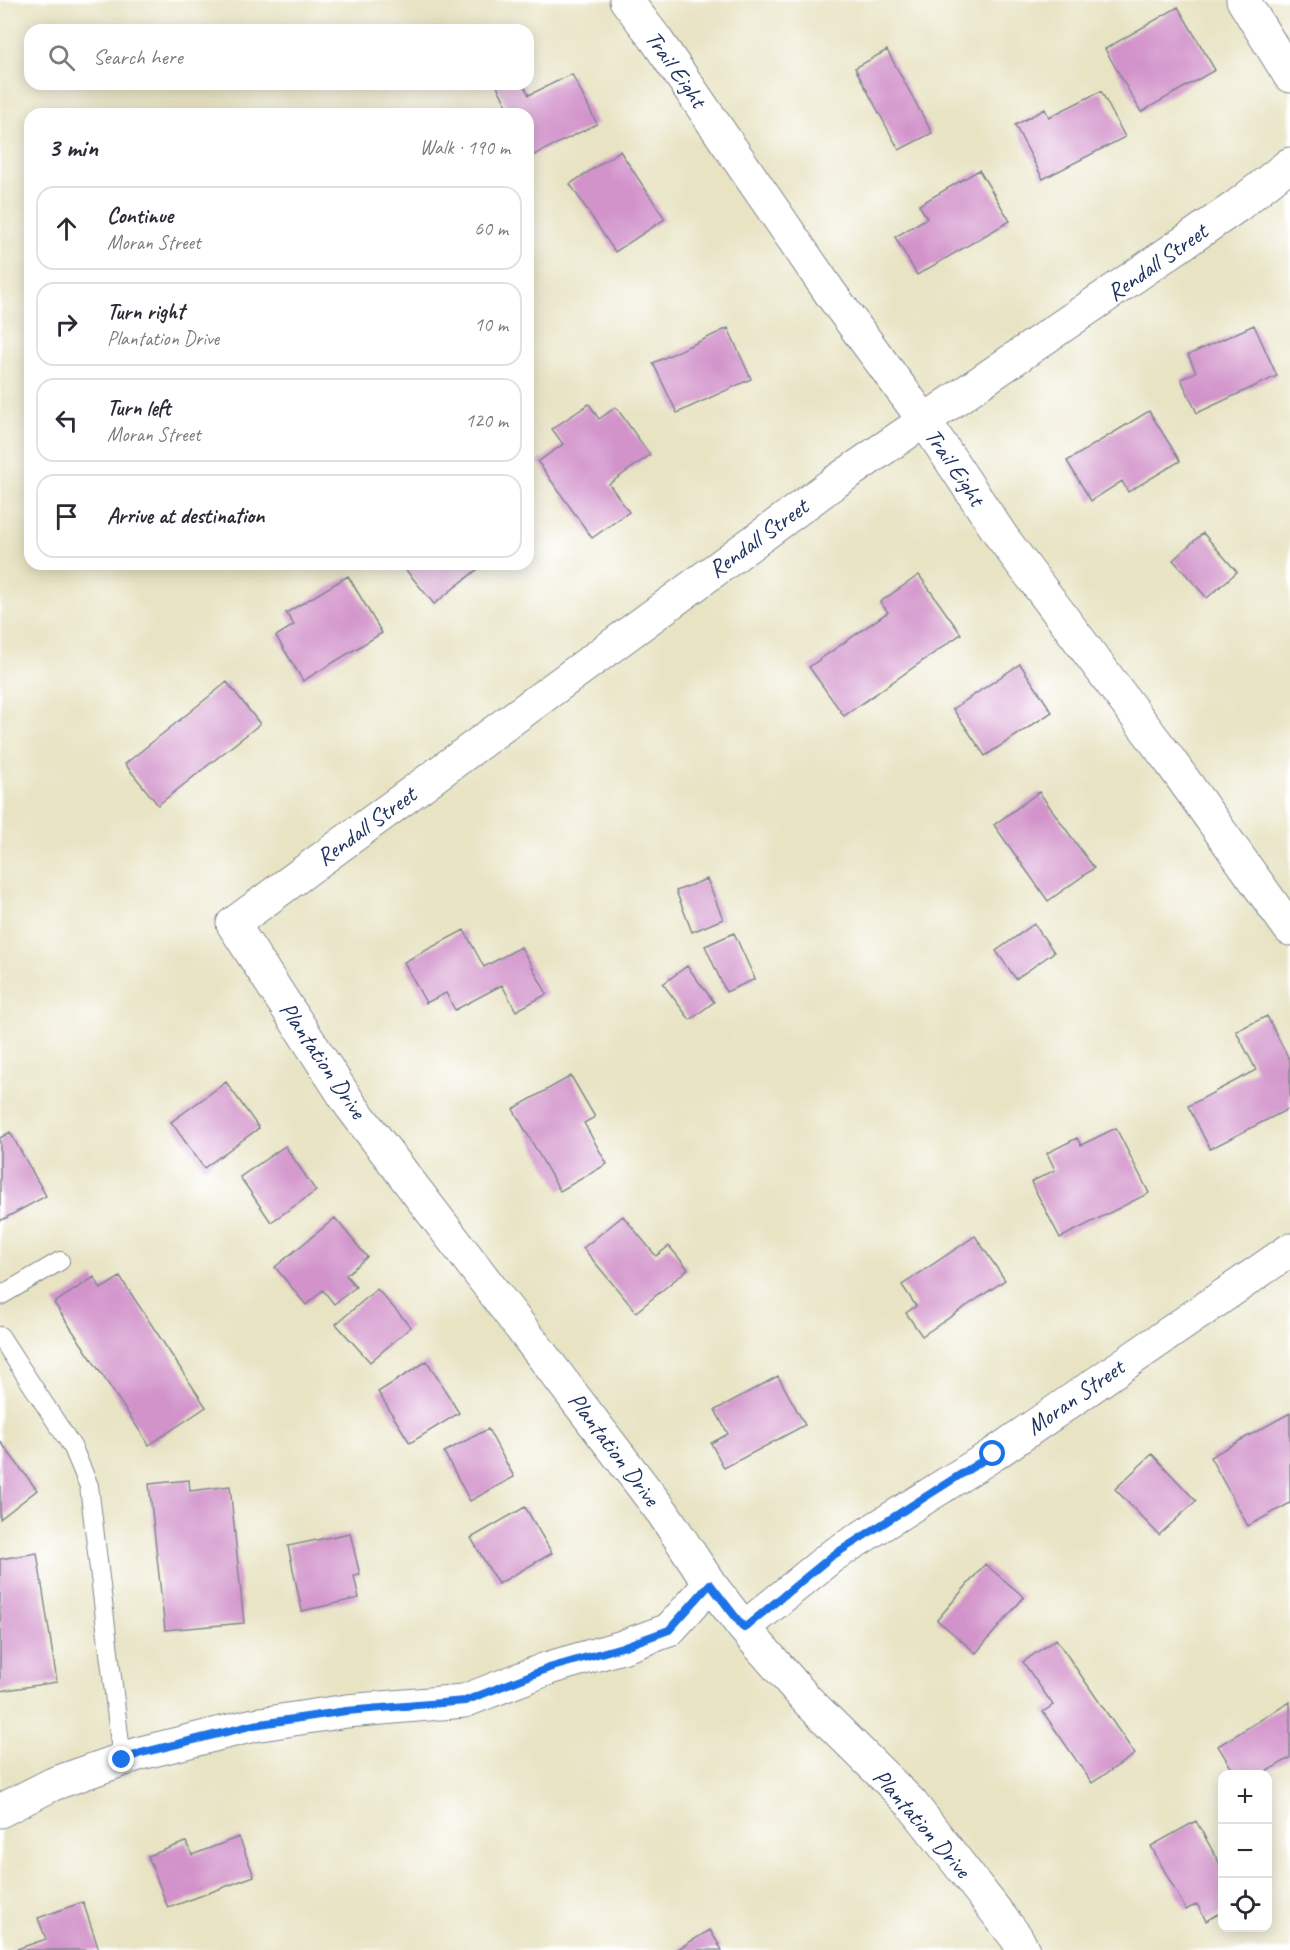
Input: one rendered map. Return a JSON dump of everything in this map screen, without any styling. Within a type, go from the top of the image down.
[{"type":"street","name":"Trail Eight","points":[[626,0],[824,285],[924,420],[1002,537],[1170,761],[1290,929]]},
{"type":"street","points":[[1243,0],[1290,76]]},
{"type":"street","name":"Rendall Street","points":[[233,924],[630,631],[924,420],[1237,206],[1290,164]]},
{"type":"street","name":"Plantation Drive","points":[[233,924],[351,1106],[663,1513],[710,1584],[744,1628],[807,1700],[912,1803],[1016,1937],[1023,1950]]},
{"type":"street","name":"Moran Street","points":[[744,1628],[832,1556],[993,1454],[1290,1250]]},
{"type":"street","points":[[0,1811],[53,1784],[141,1753],[254,1725],[346,1711],[465,1701],[549,1668],[622,1647],[669,1630],[710,1584]]},
{"type":"lane","points":[[0,1296],[60,1261]]},
{"type":"lane","points":[[0,1336],[73,1448],[89,1486],[122,1760]]},
{"type":"building","points":[[1178,7],[1215,70],[1141,112],[1105,49]]},
{"type":"building","points":[[887,50],[932,133],[899,150],[855,68]]},
{"type":"building","points":[[572,74],[597,124],[534,155],[534,108],[508,108],[499,90],[526,90],[529,95]]},
{"type":"building","points":[[1101,91],[1125,137],[1043,179],[1015,125],[1045,109],[1049,117]]},
{"type":"building","points":[[620,151],[665,219],[615,252],[570,184]]},
{"type":"building","points":[[979,170],[1010,221],[917,275],[895,237],[927,218],[919,205]]},
{"type":"building","points":[[1254,325],[1277,376],[1197,413],[1181,379],[1196,372],[1188,355]]},
{"type":"building","points":[[728,328],[751,379],[677,413],[653,363]]},
{"type":"building","points":[[589,404],[599,419],[616,407],[650,455],[609,484],[629,512],[592,538],[538,462],[563,444],[552,429]]},
{"type":"building","points":[[1149,411],[1180,461],[1128,492],[1122,481],[1091,501],[1067,461]]},
{"type":"building","points":[[1203,533],[1237,572],[1207,598],[1173,560]]},
{"type":"building","points":[[406,570],[476,570],[434,604]]},
{"type":"building","points":[[919,575],[961,634],[844,716],[809,667],[888,612],[880,602]]},
{"type":"building","points":[[348,576],[382,633],[303,681],[276,636],[294,625],[286,613]]},
{"type":"building","points":[[1020,664],[1052,712],[985,756],[953,709]]},
{"type":"building","points":[[227,682],[260,724],[158,805],[125,764]]},
{"type":"building","points":[[1039,792],[1094,868],[1048,901],[994,825]]},
{"type":"building","points":[[707,879],[723,919],[692,932],[676,891]]},
{"type":"building","points":[[1034,924],[1054,952],[1016,979],[996,951]]},
{"type":"building","points":[[464,930],[484,967],[521,947],[547,994],[516,1011],[502,985],[455,1010],[446,993],[426,1003],[404,962]]},
{"type":"building","points":[[734,933],[755,979],[726,992],[705,946]]},
{"type":"building","points":[[687,966],[714,1002],[690,1020],[663,984]]},
{"type":"building","points":[[1267,1016],[1290,1061],[1290,1108],[1210,1149],[1188,1106],[1256,1070],[1236,1031]]},
{"type":"building","points":[[571,1076],[595,1117],[584,1123],[607,1164],[560,1191],[513,1109]]},
{"type":"building","points":[[226,1082],[259,1128],[204,1168],[171,1122]]},
{"type":"building","points":[[1116,1128],[1149,1193],[1060,1238],[1031,1182],[1055,1170],[1047,1153],[1077,1138],[1081,1145]]},
{"type":"building","points":[[10,1132],[46,1196],[0,1221],[0,1138]]},
{"type":"building","points":[[285,1146],[316,1191],[271,1222],[240,1177]]},
{"type":"building","points":[[623,1216],[656,1256],[669,1246],[688,1269],[636,1312],[583,1248]]},
{"type":"building","points":[[335,1218],[367,1257],[346,1275],[356,1287],[334,1304],[323,1290],[306,1305],[275,1267]]},
{"type":"building","points":[[975,1236],[1005,1280],[922,1336],[906,1313],[916,1306],[902,1285]]},
{"type":"building","points":[[94,1277],[101,1289],[120,1277],[206,1407],[149,1445],[54,1303]]},
{"type":"building","points":[[377,1289],[411,1327],[370,1362],[336,1324]]},
{"type":"building","points":[[427,1361],[459,1413],[410,1443],[378,1392]]},
{"type":"building","points":[[778,1376],[805,1425],[724,1468],[711,1443],[728,1434],[715,1410]]},
{"type":"building","points":[[1290,1413],[1290,1503],[1248,1526],[1210,1457]]},
{"type":"building","points":[[488,1429],[514,1477],[470,1501],[444,1452]]},
{"type":"building","points":[[0,1441],[37,1490],[0,1519]]},
{"type":"building","points":[[1152,1454],[1196,1501],[1159,1535],[1115,1489]]},
{"type":"building","points":[[189,1480],[190,1491],[230,1486],[244,1623],[165,1630],[149,1484]]},
{"type":"building","points":[[525,1507],[552,1553],[498,1584],[471,1538]]},
{"type":"building","points":[[350,1533],[360,1575],[354,1576],[359,1598],[302,1611],[288,1546]]},
{"type":"building","points":[[37,1553],[57,1682],[0,1691],[0,1559]]},
{"type":"building","points":[[985,1564],[1024,1597],[976,1653],[937,1620]]},
{"type":"building","points":[[1056,1639],[1135,1754],[1092,1783],[1043,1712],[1053,1705],[1023,1662]]},
{"type":"building","points":[[1290,1702],[1290,1758],[1269,1770],[1233,1770],[1218,1746]]},
{"type":"building","points":[[1196,1821],[1218,1860],[1218,1914],[1206,1921],[1197,1904],[1186,1910],[1151,1846]]},
{"type":"building","points":[[239,1837],[254,1876],[168,1908],[148,1856],[186,1842],[192,1855]]},
{"type":"building","points":[[83,1902],[99,1950],[14,1950],[46,1939],[38,1918]]},
{"type":"building","points":[[710,1930],[722,1950],[676,1950]]},
{"type":"route","points":[[122,1760],[141,1753],[254,1725],[346,1711],[465,1701],[549,1668],[622,1647],[669,1630],[710,1584],[744,1628],[832,1556],[993,1454]]}]
